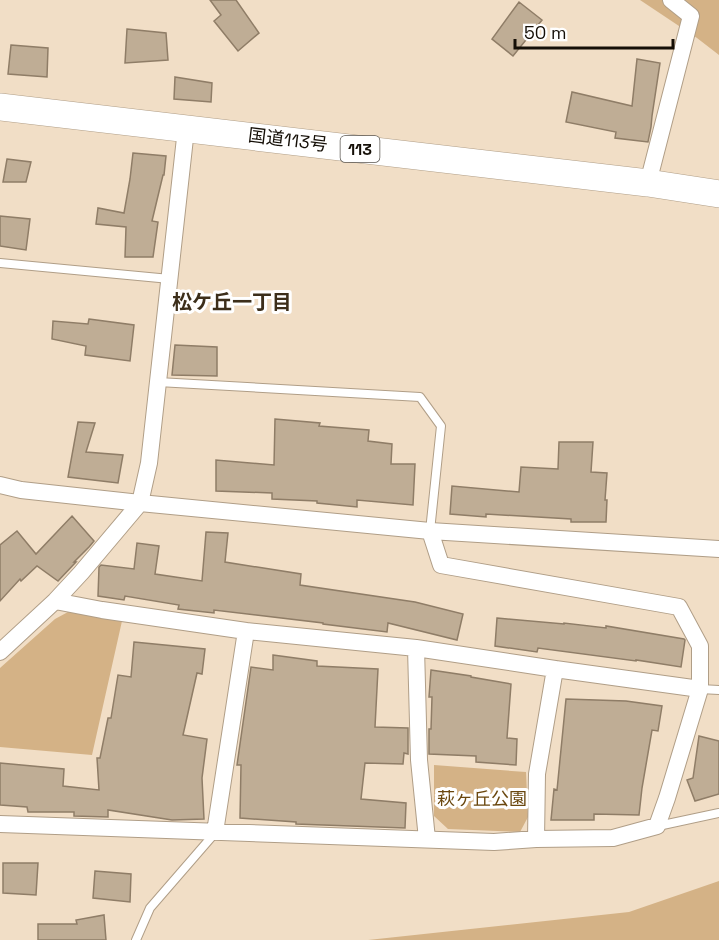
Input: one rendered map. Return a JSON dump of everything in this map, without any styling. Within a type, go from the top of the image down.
[{"type":"highway","name":"国道113号","points":[[0,107],[648,183],[719,194]]},
{"type":"street","points":[[648,183],[691,16],[671,0]]},
{"type":"street","points":[[0,652],[55,601],[140,503],[150,463],[186,129]]},
{"type":"street","points":[[0,485],[21,490],[140,503],[430,531],[719,549]]},
{"type":"street","points":[[0,824],[494,842],[613,838],[657,826],[700,689],[700,646],[679,607],[441,565],[430,531]]},
{"type":"street","points":[[55,601],[246,631],[416,648],[700,689]]},
{"type":"street","points":[[215,832],[246,631]]},
{"type":"street","points":[[416,648],[419,760],[427,839]]},
{"type":"street","points":[[536,839],[537,774],[555,669]]},
{"type":"lane","points":[[0,263],[170,279]]},
{"type":"lane","points":[[158,382],[420,397],[441,426],[430,531]]},
{"type":"lane","points":[[700,689],[719,690]]},
{"type":"lane","points":[[657,826],[719,813]]},
{"type":"lane","points":[[136,940],[150,908],[215,832]]},
{"type":"green space","points":[[640,0],[719,0],[719,55],[697,38]]},
{"type":"green space","points":[[68,612],[122,621],[92,755],[0,747],[0,668],[55,619]]},
{"type":"green space","name":"萩ヶ丘公園","points":[[434,765],[526,772],[528,817],[520,832],[448,829],[434,816]]},
{"type":"green space","points":[[719,881],[719,940],[368,940],[629,912]]},
{"type":"building","points":[[210,0],[236,0],[259,33],[238,51],[214,21],[221,15]]},
{"type":"building","points":[[519,2],[542,20],[513,56],[492,39]]},
{"type":"building","points":[[127,29],[166,33],[168,60],[125,63]]},
{"type":"building","points":[[11,45],[48,48],[47,77],[8,74]]},
{"type":"building","points":[[637,59],[660,63],[648,142],[615,138],[616,132],[566,122],[572,92],[632,106]]},
{"type":"building","points":[[175,77],[212,83],[211,102],[174,99]]},
{"type":"building","points":[[133,153],[166,156],[164,175],[152,221],[158,222],[153,257],[125,257],[126,227],[96,224],[98,208],[124,213]]},
{"type":"building","points":[[7,159],[31,162],[26,182],[3,182]]},
{"type":"building","points":[[0,216],[30,219],[26,250],[0,246]]},
{"type":"building","points":[[89,319],[134,325],[130,361],[85,355],[86,346],[52,339],[53,321],[88,324]]},
{"type":"building","points":[[175,345],[217,347],[217,376],[172,375]]},
{"type":"building","points":[[275,419],[320,423],[319,426],[369,430],[368,441],[392,444],[391,464],[415,464],[413,505],[357,500],[357,507],[317,503],[317,501],[272,499],[272,493],[216,491],[216,460],[274,465]]},
{"type":"building","points":[[78,422],[95,423],[86,452],[123,455],[118,483],[68,477]]},
{"type":"building","points":[[559,442],[593,442],[591,472],[607,473],[606,522],[571,522],[571,519],[486,514],[486,517],[450,514],[452,486],[519,492],[521,467],[558,469]]},
{"type":"building","points":[[72,516],[94,541],[89,547],[58,581],[37,566],[21,581],[20,579],[0,601],[0,545],[17,531],[36,554]]},
{"type":"building","points":[[206,532],[228,533],[225,562],[301,574],[300,585],[415,602],[463,614],[457,640],[388,623],[387,632],[214,610],[214,613],[178,609],[179,605],[125,596],[124,600],[98,596],[99,567],[101,565],[134,569],[137,543],[159,546],[155,574],[202,581]]},
{"type":"building","points":[[497,618],[606,628],[606,626],[684,639],[681,667],[538,648],[537,652],[495,646]]},
{"type":"building","points":[[134,642],[205,649],[202,674],[197,673],[183,735],[207,739],[202,778],[204,819],[172,820],[108,810],[108,817],[74,816],[74,812],[28,812],[27,807],[0,805],[0,763],[64,769],[63,786],[99,790],[97,758],[100,758],[108,718],[111,718],[118,675],[131,677]]},
{"type":"building","points":[[273,655],[317,661],[317,666],[378,669],[375,727],[408,728],[408,754],[404,753],[403,764],[365,763],[361,799],[406,803],[405,828],[296,824],[296,822],[240,818],[241,765],[237,765],[251,667],[273,670]]},
{"type":"building","points":[[431,670],[511,684],[507,738],[517,739],[516,765],[476,762],[476,756],[429,754]]},
{"type":"building","points":[[566,699],[626,701],[662,706],[658,731],[652,730],[639,815],[594,814],[594,820],[551,820],[554,789],[557,790]]},
{"type":"building","points":[[699,736],[719,741],[719,794],[695,801],[687,780],[693,778]]},
{"type":"building","points":[[3,863],[38,863],[36,895],[3,893]]},
{"type":"building","points":[[95,871],[131,874],[130,902],[93,898]]},
{"type":"building","points":[[104,915],[106,940],[38,940],[38,924],[77,924],[76,920]]},
{"type":"district","name":"松ケ丘一丁目","points":[[232,302]]}]
